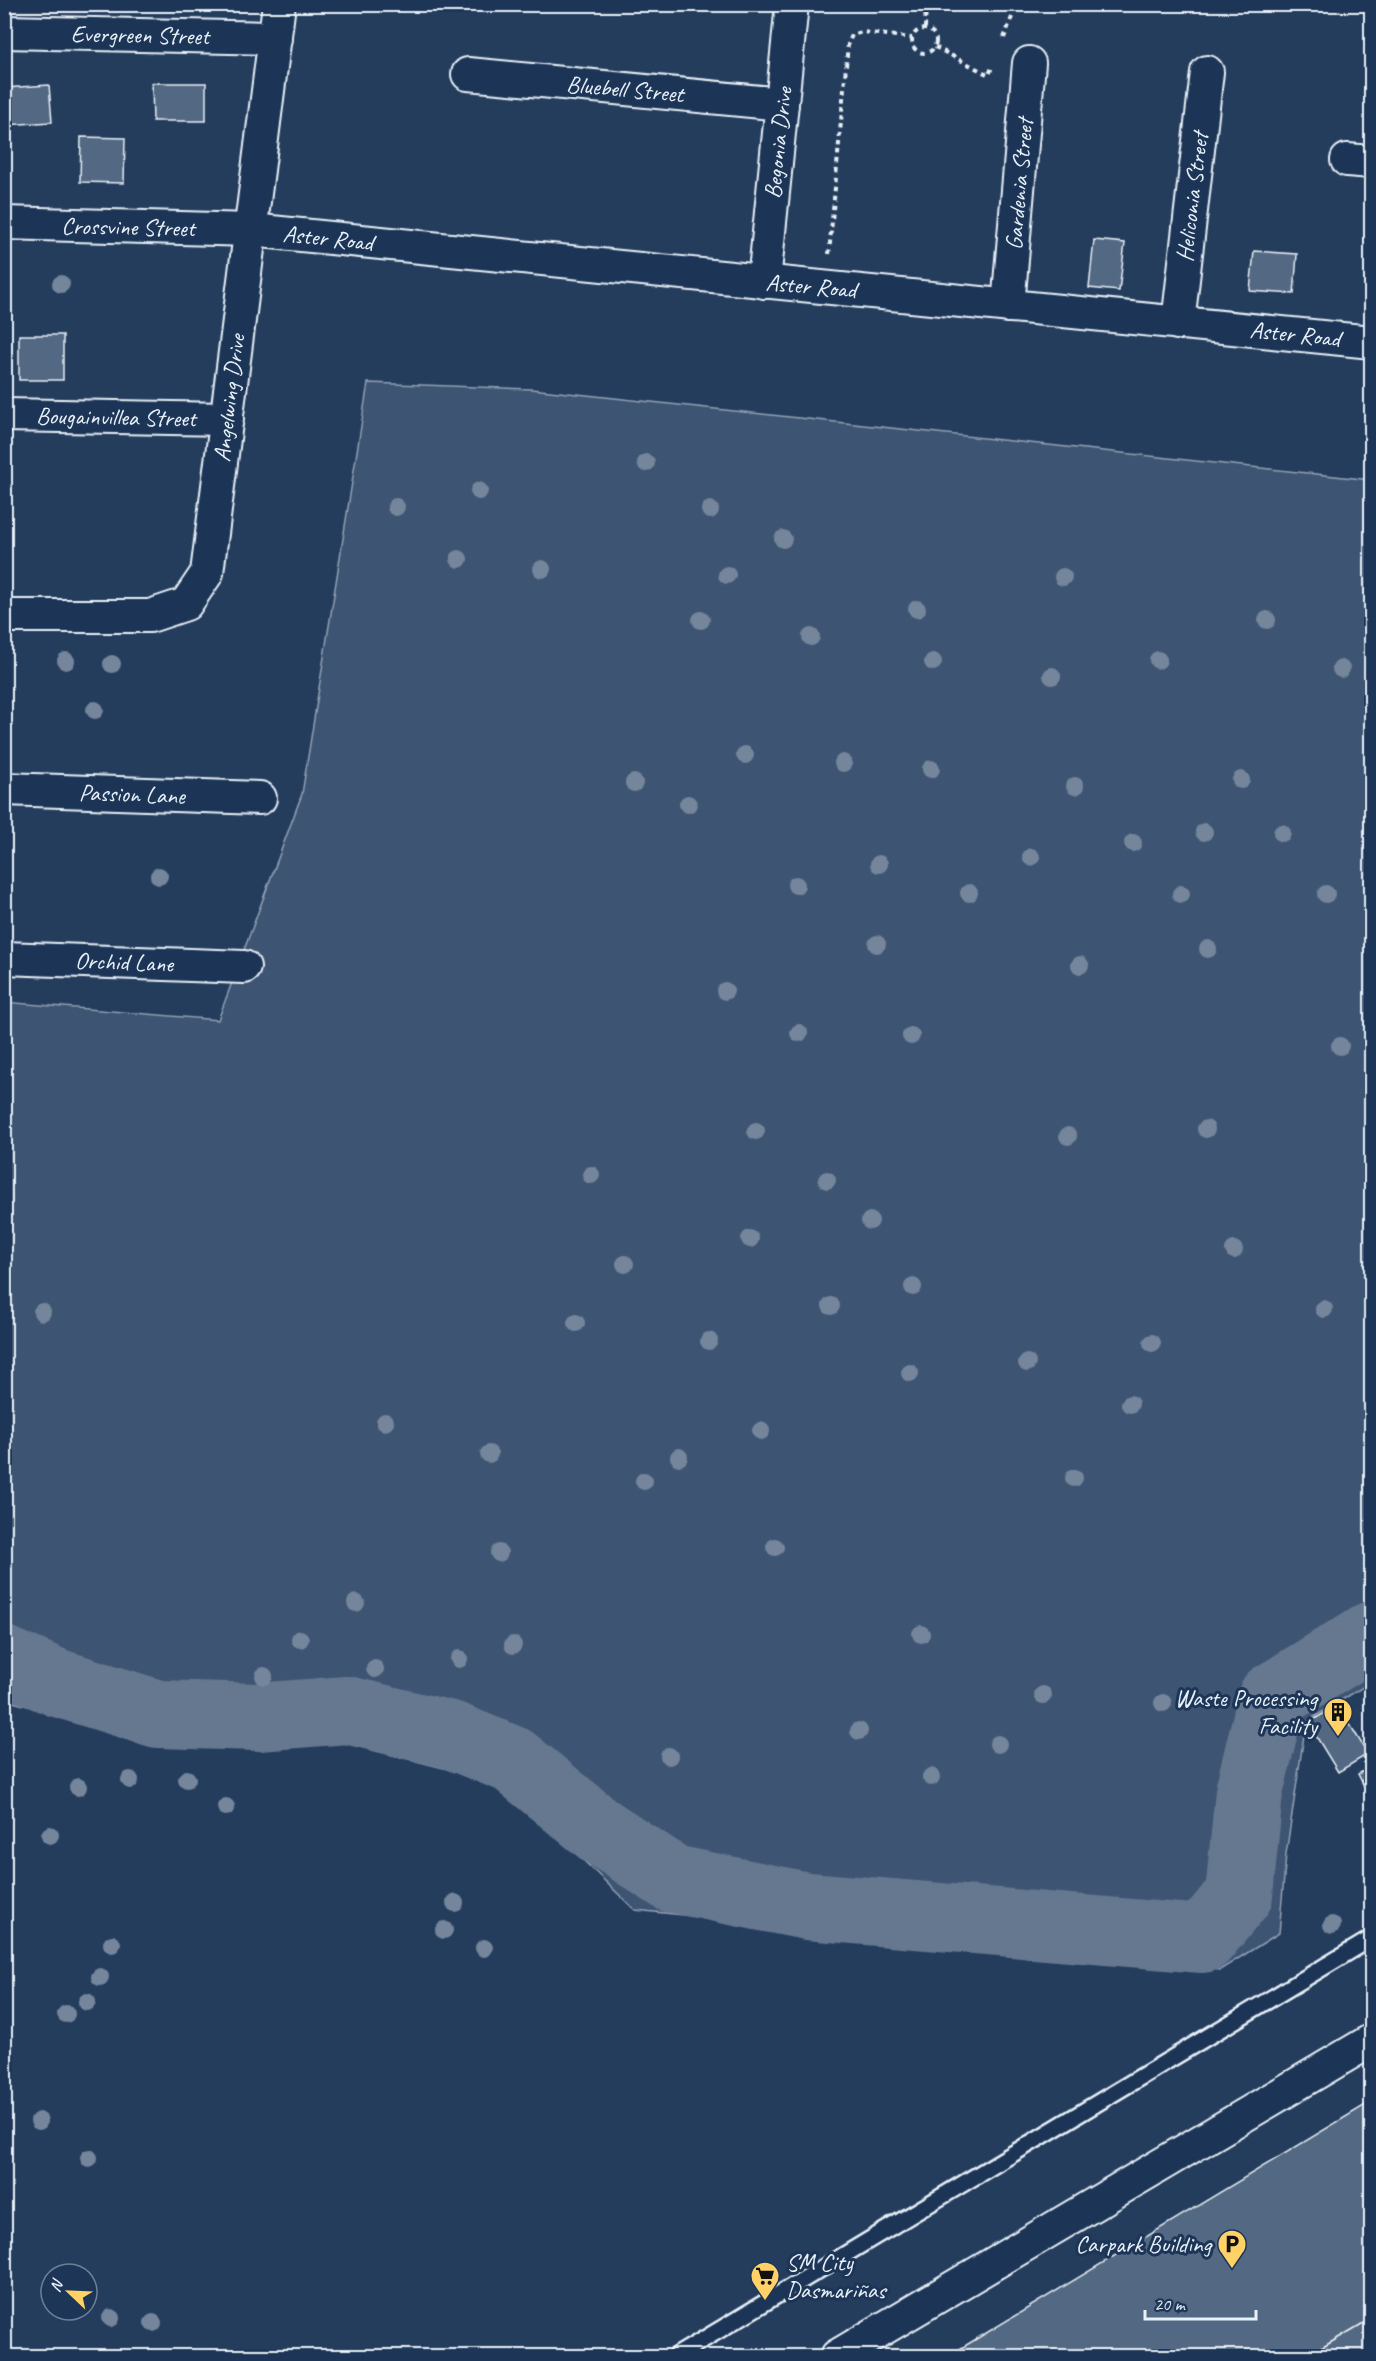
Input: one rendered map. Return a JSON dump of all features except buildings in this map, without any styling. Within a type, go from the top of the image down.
[{"type":"street","name":"Angelwing Drive","points":[[4,616],[150,616],[186,604],[207,573],[279,4]]},
{"type":"street","name":"Begonia Drive","points":[[764,282],[792,4]]},
{"type":"street","name":"Evergreen Street","points":[[4,32],[275,38]]},
{"type":"street","name":"Gardenia Street","points":[[1008,306],[1029,63]]},
{"type":"street","name":"Heliconia Street","points":[[1178,323],[1207,72]]},
{"type":"street","name":"Bluebell Street","points":[[468,74],[782,104]]},
{"type":"street","name":"Crossvine Street","points":[[4,224],[251,230]]},
{"type":"street","name":"Aster Road","points":[[251,230],[1371,342]]},
{"type":"street","name":"Bougainvillea Street","points":[[4,415],[227,419]]},
{"type":"street","name":"Passion Lane","points":[[4,789],[260,798]]},
{"type":"street","name":"Orchid Lane","points":[[4,958],[244,967]]},
{"type":"street","points":[[837,2356],[1371,2040]]},
{"type":"lane","points":[[676,2356],[1371,1938]]},
{"type":"path","points":[[925,28],[926,4]]},
{"type":"path","points":[[1001,45],[1017,4]]},
{"type":"path","points":[[925,28],[935,33],[937,40],[935,47],[925,53],[915,49],[912,38],[915,32],[925,28]]},
{"type":"path","points":[[826,287],[847,56],[852,35],[862,32],[912,38]]},
{"type":"path","points":[[935,47],[989,75],[993,64]]},
{"type":"shaded area","points":[[368,383],[531,389],[1371,480],[1371,1682],[1306,1722],[1286,1854],[1279,1933],[1220,1970],[635,1910],[503,1783],[337,1741],[158,1741],[5,1700],[4,1002],[218,1020],[302,794]]},
{"type":"waterway","points":[[4,1660],[58,1683],[158,1714],[258,1717],[347,1710],[451,1735],[513,1760],[600,1831],[673,1879],[807,1906],[1203,1939],[1239,1895],[1249,1792],[1272,1697],[1372,1635]]},
{"type":"place","name":"Waste Processing Facility","points":[[1338,1738]]},
{"type":"place","name":"Carpark Building","points":[[1232,2270]]},
{"type":"place","name":"SM City Dasmariñas","points":[[765,2302]]}]
